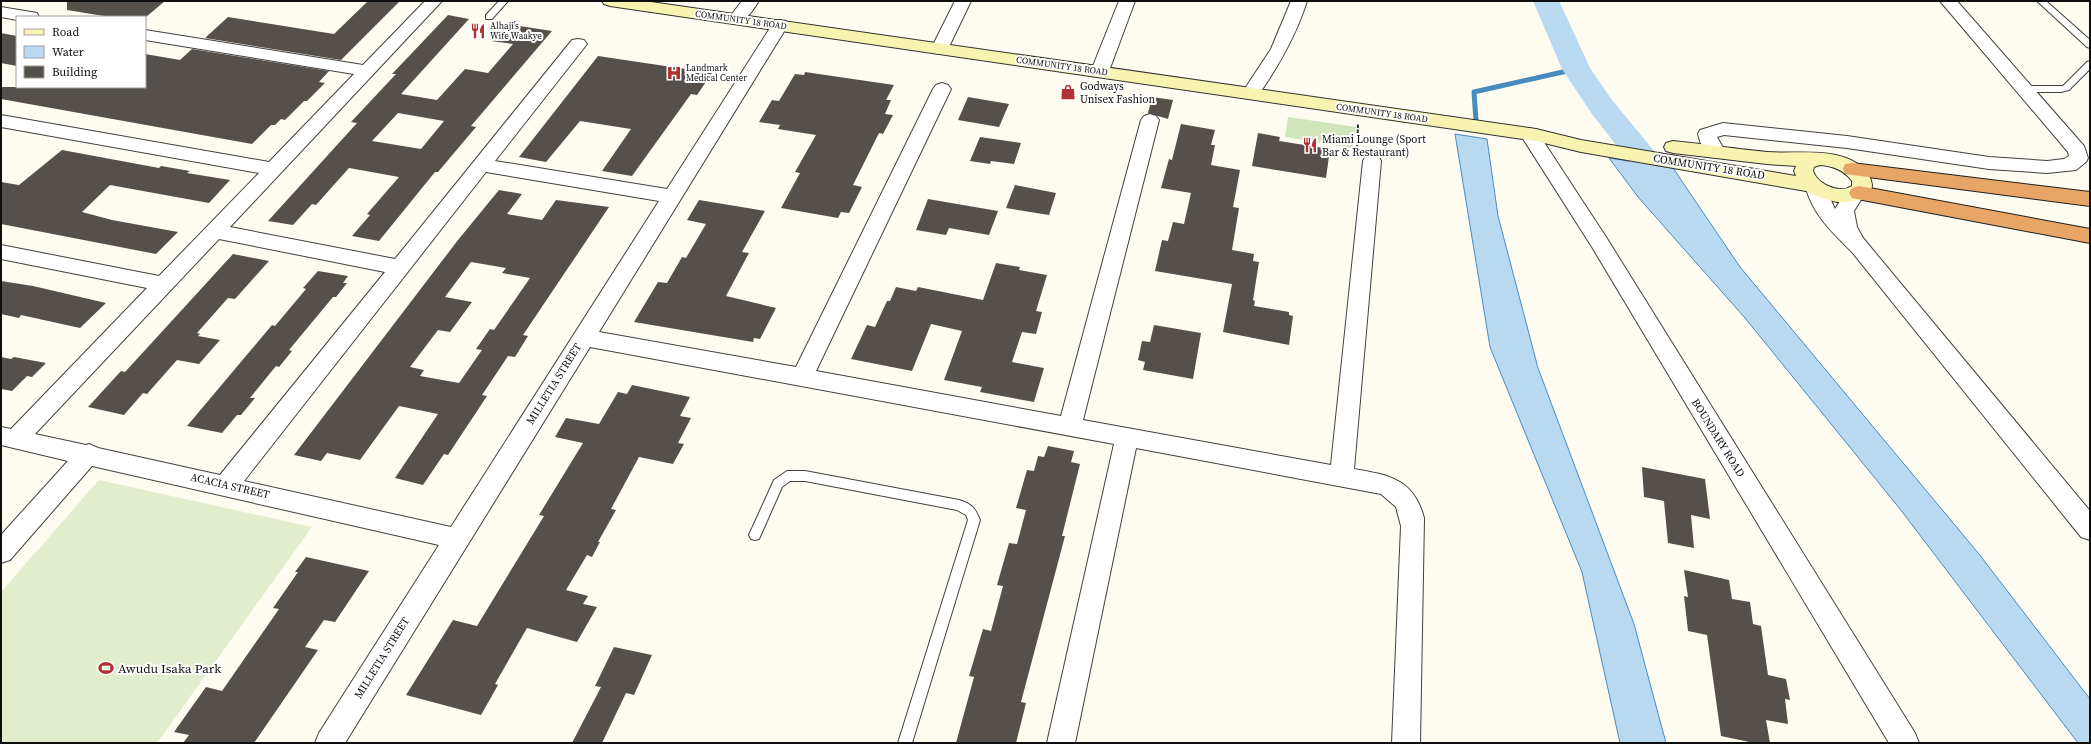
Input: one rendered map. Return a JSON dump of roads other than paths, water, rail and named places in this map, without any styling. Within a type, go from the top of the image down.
[{"type":"highway","points":[[1852,169],[2090,199]]},
{"type":"highway","points":[[1856,194],[2090,236]]},
{"type":"main road","name":"COMMUNITY 18 ROAD","points":[[610,1],[635,3],[1533,135],[1705,157],[1832,160],[1852,169]]},
{"type":"main road","name":"COMMUNITY 18 ROAD","points":[[1705,157],[1814,187],[1840,196],[1856,194]]},
{"type":"main road","points":[[1812,160],[1806,163],[1803,172],[1814,187]]},
{"type":"main road","points":[[1852,169],[1862,180],[1862,189],[1856,194]]},
{"type":"street","points":[[9,437],[215,231],[434,1]]},
{"type":"street","points":[[736,19],[751,1]]},
{"type":"street","points":[[940,49],[963,1]]},
{"type":"street","points":[[1100,71],[1127,1]]},
{"type":"street","points":[[1251,93],[1271,66],[1284,40],[1299,1]]},
{"type":"street","points":[[1705,157],[1709,142],[1707,134],[1723,130],[1847,142],[1989,163],[2047,167],[2069,165],[2078,158],[2077,150],[1948,1]]},
{"type":"street","points":[[1,12],[25,16]]},
{"type":"street","name":"MILLETIA STREET","points":[[329,743],[458,539],[670,196],[780,25]]},
{"type":"street","points":[[146,36],[367,71]]},
{"type":"street","points":[[226,485],[578,44]]},
{"type":"street","points":[[802,377],[942,89]]},
{"type":"street","points":[[1070,425],[1150,120]]},
{"type":"street","points":[[1,121],[274,169]]},
{"type":"street","name":"BOUNDARY ROAD","points":[[1533,135],[1905,743]]},
{"type":"street","points":[[1342,476],[1372,161]]},
{"type":"street","points":[[480,165],[670,196]]},
{"type":"street","points":[[1814,187],[1823,208],[1859,247],[2090,529]]},
{"type":"street","points":[[1856,194],[1846,205],[1844,218],[1859,247]]},
{"type":"street","points":[[215,231],[399,267]]},
{"type":"street","points":[[1,252],[163,284]]},
{"type":"street","points":[[583,337],[1070,425],[1342,476],[1382,484],[1393,488],[1403,494],[1412,513],[1406,743]]},
{"type":"street","points":[[1061,743],[1127,436]]},
{"type":"street","name":"ACACIA STREET","points":[[9,437],[226,485],[458,539]]},
{"type":"street","points":[[1,552],[89,454]]},
{"type":"lane","points":[[489,17],[504,1]]},
{"type":"lane","points":[[2041,1],[2090,45]]},
{"type":"lane","points":[[2024,89],[2066,88],[2090,64]]},
{"type":"lane","points":[[755,535],[778,484],[787,476],[805,476],[959,505],[970,511],[974,520],[905,743]]},
{"type":"water","points":[[1455,134],[1487,139],[1498,216],[1538,368],[1634,624],[1666,743],[1620,743],[1582,572],[1490,347]]},
{"type":"water","points":[[1609,158],[1673,168],[1740,267],[1979,554],[2090,699],[2090,743],[2078,743],[1900,509],[1745,318],[1638,197]]},
{"type":"waterway","points":[[1546,1],[1576,69],[1602,107],[1667,188]]},
{"type":"waterway","points":[[1476,121],[1474,92],[1576,69]]},
{"type":"place","name":"Alhaji’s Wife Waakye","points":[[478,31]]},
{"type":"place","name":"Landmark Medical Center","points":[[674,73]]},
{"type":"place","name":"Godways Unisex Fashion","points":[[1068,92]]},
{"type":"place","name":"Miami Lounge (Sport Bar & Restaurant)","points":[[1310,145]]},
{"type":"place","name":"Awudu Isaka Park","points":[[106,668]]}]
